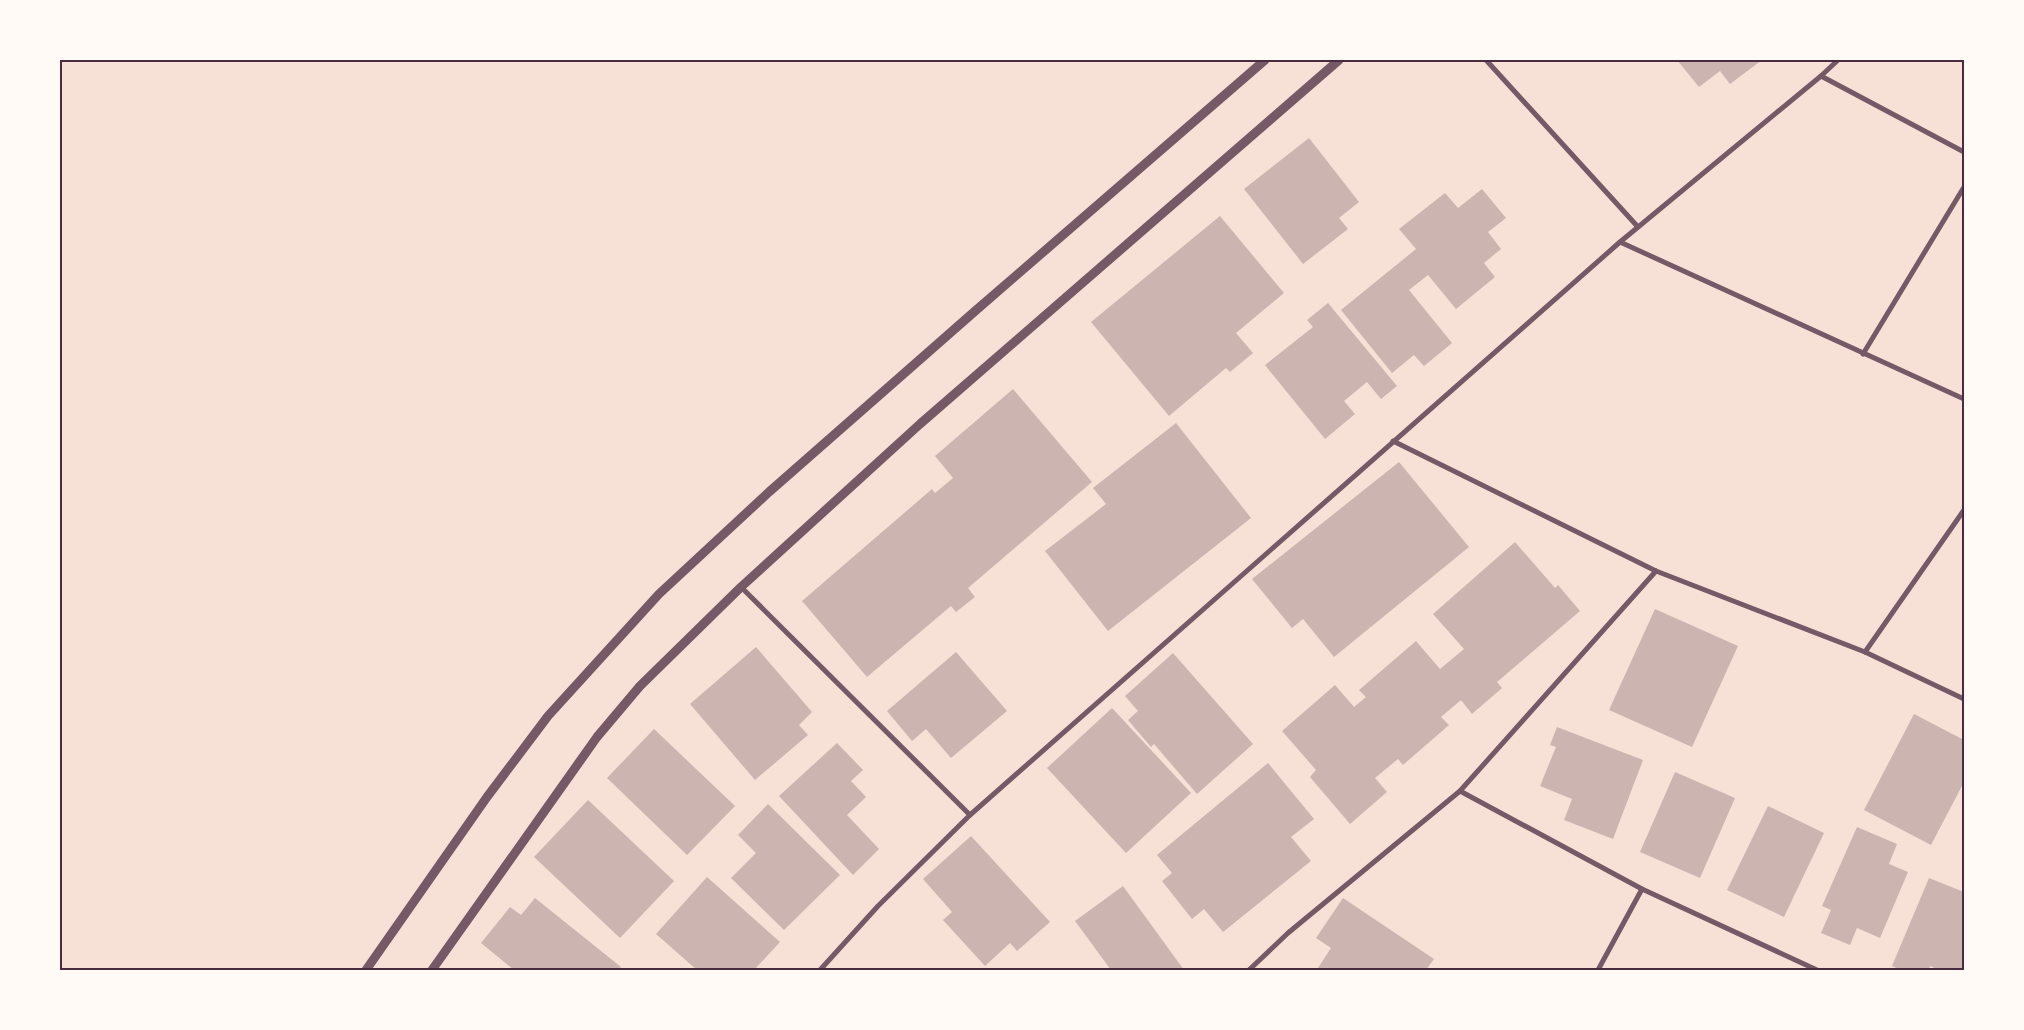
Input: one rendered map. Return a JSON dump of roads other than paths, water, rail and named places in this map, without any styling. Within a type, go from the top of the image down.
[{"type":"street","points":[[366,970],[487,797],[548,716],[659,594],[762,499],[974,312],[1265,60]]},
{"type":"street","points":[[432,970],[597,737],[640,686],[741,587],[920,424],[1339,60]]},
{"type":"street","points":[[1486,60],[1638,227]]},
{"type":"street","points":[[820,970],[878,906],[970,815],[1393,440],[1620,242],[1838,60]]},
{"type":"street","points":[[1821,76],[1964,152]]},
{"type":"street","points":[[1863,354],[1964,188]]},
{"type":"street","points":[[1620,242],[1964,399]]},
{"type":"street","points":[[1393,440],[1656,570],[1865,652],[1964,699]]},
{"type":"street","points":[[1865,652],[1964,510]]},
{"type":"street","points":[[1249,970],[1288,934],[1460,791],[1656,570]]},
{"type":"street","points":[[741,587],[970,815]]},
{"type":"street","points":[[1460,791],[1642,889],[1817,970]]},
{"type":"street","points":[[1598,970],[1642,889]]}]
